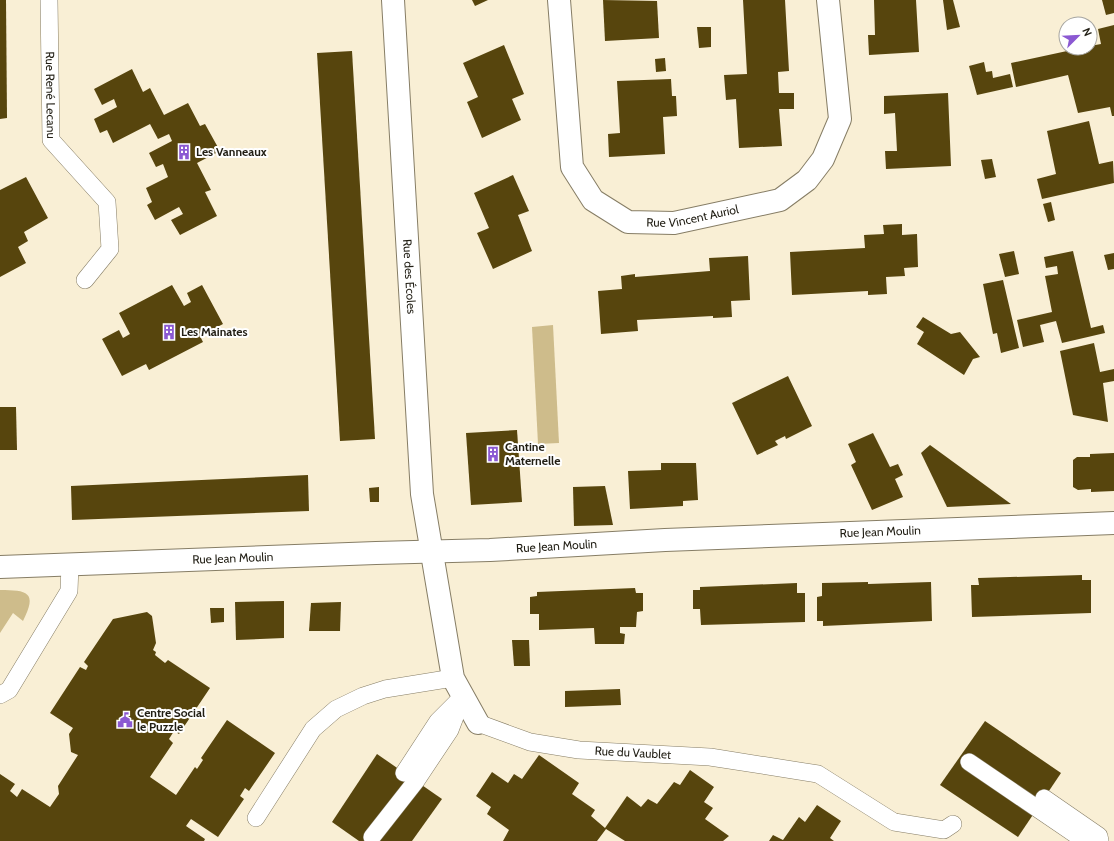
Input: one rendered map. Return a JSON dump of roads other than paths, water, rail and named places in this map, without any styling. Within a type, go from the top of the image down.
[{"type":"street","name":"Rue des Écoles","points":[[393,0],[422,494],[432,551]]},
{"type":"street","name":"Rue Vincent Auriol","points":[[558,0],[572,167],[593,200],[628,222],[674,224],[780,200],[807,180],[823,159],[840,119],[828,0]]},
{"type":"street","name":"Rue Jean Moulin","points":[[0,567],[490,550],[666,540],[1114,523]]},
{"type":"street","name":"Rue du Vaublet","points":[[432,551],[458,687],[478,723]]},
{"type":"lane","name":"Rue René Lecanu","points":[[49,0],[51,140],[106,202],[110,249],[85,280]]},
{"type":"lane","points":[[0,695],[9,690],[68,591],[70,565]]},
{"type":"lane","points":[[404,773],[458,687]]},
{"type":"lane","points":[[256,818],[313,729],[336,709],[363,696],[385,688],[458,687]]},
{"type":"lane","points":[[372,837],[416,781],[450,730],[458,687]]},
{"type":"lane","name":"Rue du Vaublet","points":[[478,723],[530,742],[579,750],[710,757],[818,774],[894,822],[944,830],[953,824]]},
{"type":"lane","points":[[969,762],[1085,841]]},
{"type":"lane","points":[[1044,798],[1099,836],[1100,841]]},
{"type":"place","name":"Les Vanneaux","points":[[184,152]]},
{"type":"place","name":"Les Mainates","points":[[169,332]]},
{"type":"place","name":"Cantine Maternelle","points":[[493,454]]},
{"type":"place","name":"Centre Social le Puzzle","points":[[125,720]]}]
